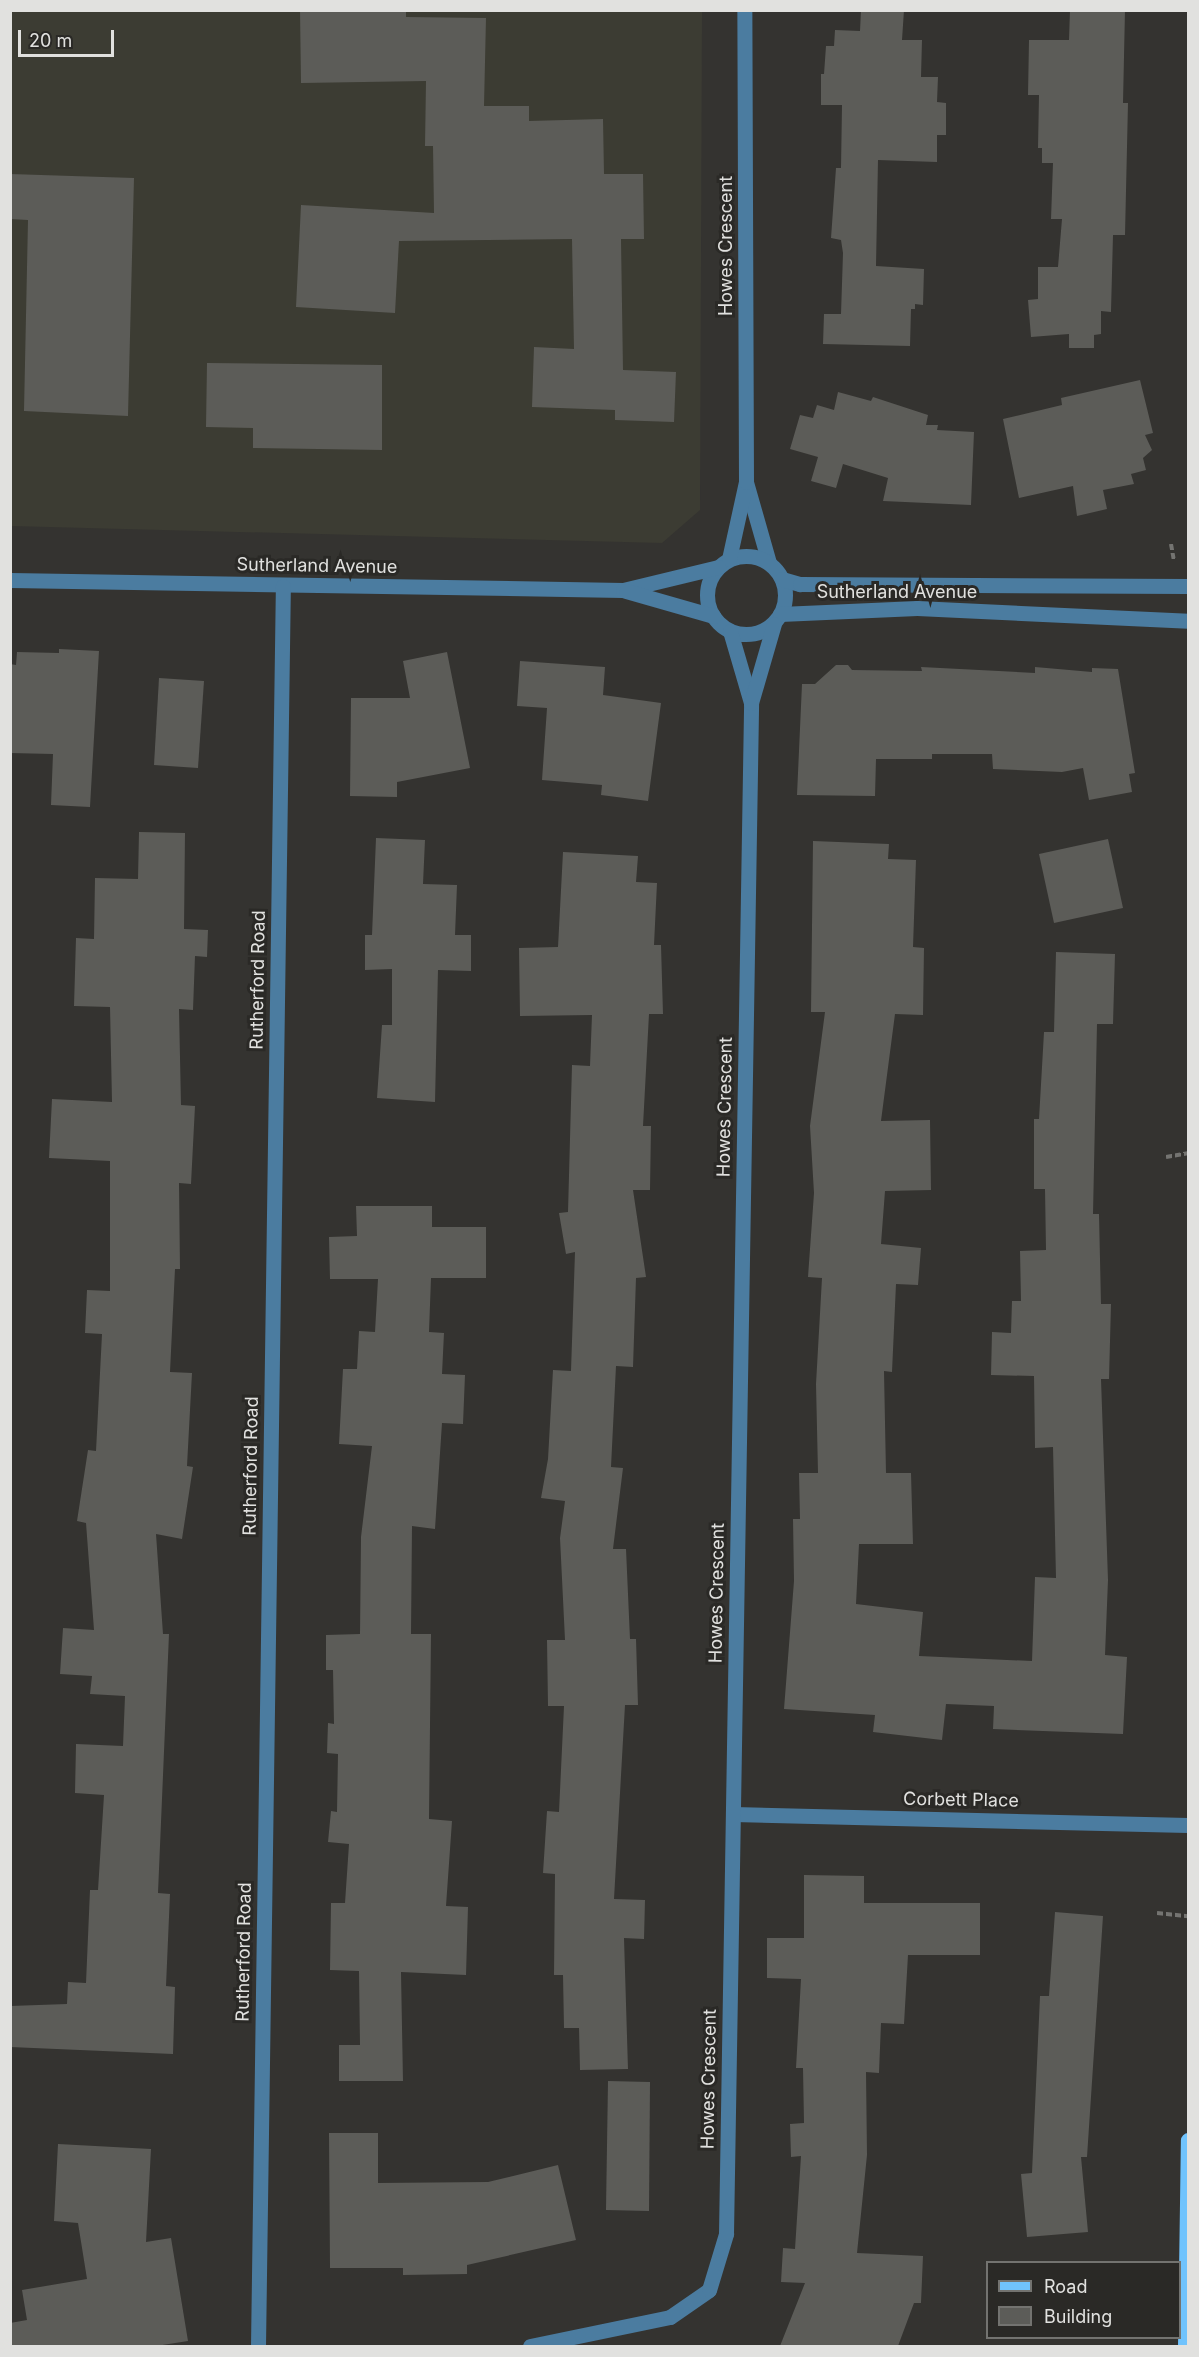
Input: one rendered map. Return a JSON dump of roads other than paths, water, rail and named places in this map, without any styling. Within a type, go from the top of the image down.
[{"type":"main road","points":[[1185,2346],[1188,2140]]},
{"type":"street","name":"Howes Crescent","points":[[724,563],[746,482],[744,10]]},
{"type":"street","name":"Howes Crescent","points":[[746,482],[769,563]]},
{"type":"street","points":[[743,556],[769,563],[782,579],[786,593],[777,619],[749,635],[730,631],[712,616],[706,592],[724,563],[743,556]]},
{"type":"street","name":"Sutherland Avenue","points":[[623,590],[724,563]]},
{"type":"street","name":"Sutherland Avenue","points":[[782,579],[800,584],[1188,586]]},
{"type":"street","name":"Sutherland Avenue","points":[[10,580],[623,590],[712,616]]},
{"type":"street","name":"Rutherford Road","points":[[258,2346],[283,586]]},
{"type":"street","points":[[1014,613],[1015,586]]},
{"type":"street","name":"Sutherland Avenue","points":[[777,619],[917,608],[1188,621]]},
{"type":"street","name":"Howes Crescent","points":[[530,2346],[670,2317],[709,2290],[726,2234],[751,703],[777,619]]},
{"type":"street","name":"Howes Crescent","points":[[730,631],[751,703]]},
{"type":"street","name":"Corbett Place","points":[[733,1814],[1188,1825]]}]
